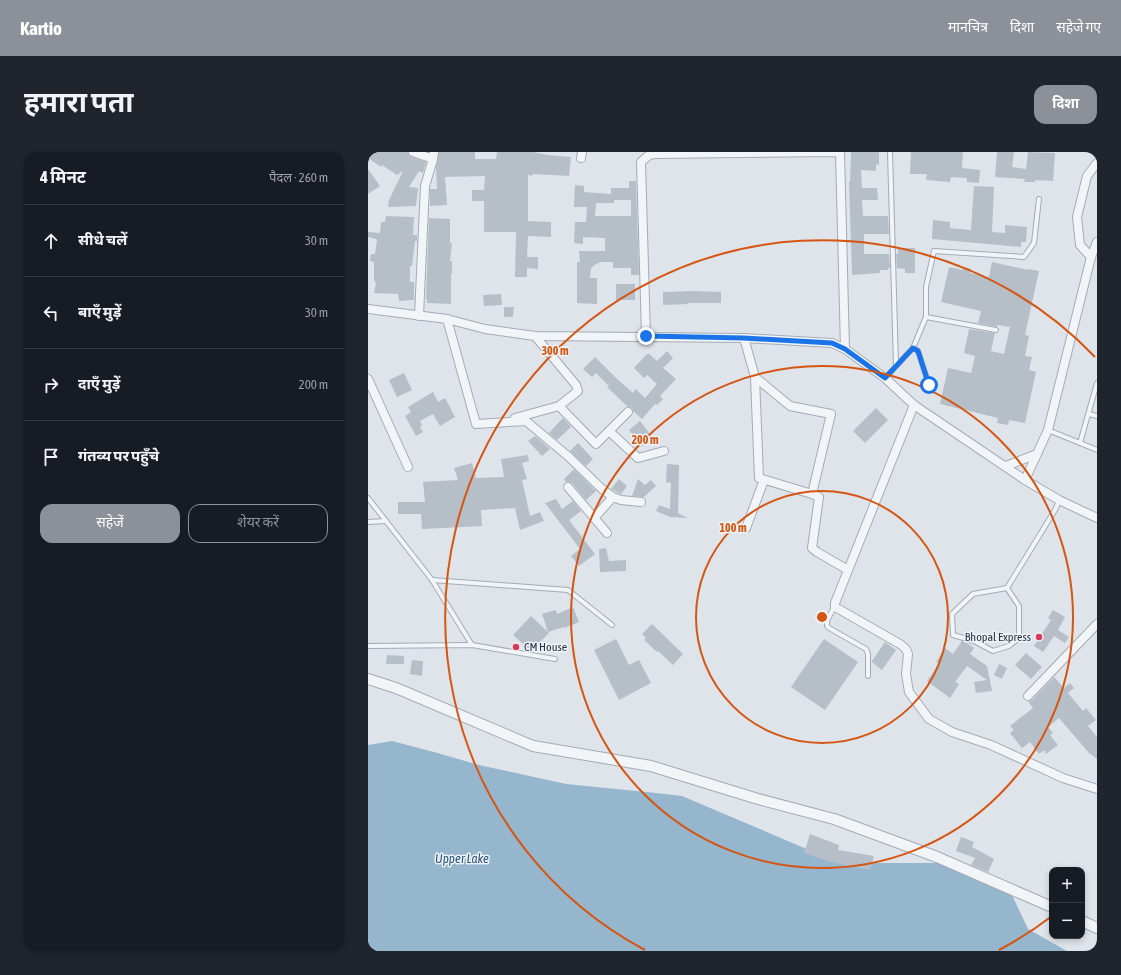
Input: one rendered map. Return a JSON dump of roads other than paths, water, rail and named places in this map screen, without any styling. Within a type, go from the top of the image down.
[{"type":"street","points":[[413,152],[433,156],[424,186],[419,316]]},
{"type":"street","points":[[646,336],[641,162],[649,155],[655,154],[840,152],[845,349]]},
{"type":"street","points":[[1091,257],[1080,245],[1077,217],[1087,176],[1097,163]]},
{"type":"street","points":[[1025,480],[1048,430],[1091,257],[1097,242]]},
{"type":"street","points":[[368,310],[447,318],[485,329],[535,336],[744,338],[832,343],[845,349],[885,378],[914,405],[1025,480],[1059,500],[1097,518]]},
{"type":"street","points":[[447,318],[476,424],[526,421],[569,457],[602,489],[613,497],[621,500],[641,502]]},
{"type":"street","points":[[501,422],[559,406],[578,391],[576,385],[535,336]]},
{"type":"street","points":[[744,338],[756,377],[759,478],[819,497],[812,548],[816,552],[848,570]]},
{"type":"street","points":[[756,377],[790,406],[831,414],[812,494]]},
{"type":"street","points":[[368,379],[408,467]]},
{"type":"street","points":[[914,405],[848,570],[835,607],[900,644],[906,649],[908,654],[906,674],[909,692],[929,719],[952,732],[991,745],[1063,778],[1097,790]]},
{"type":"street","points":[[559,406],[596,444],[628,412]]},
{"type":"street","points":[[609,430],[638,458],[664,451]]},
{"type":"street","points":[[1006,466],[1037,454]]},
{"type":"street","points":[[746,528],[764,480]]},
{"type":"street","points":[[568,487],[608,533]]},
{"type":"street","points":[[594,518],[613,497]]},
{"type":"street","points":[[1028,696],[1097,624]]},
{"type":"street","points":[[368,679],[396,688],[533,746],[651,766],[758,799],[834,819],[937,857],[1049,906]]},
{"type":"street","points":[[1085,922],[1097,928]]},
{"type":"lane","points":[[890,152],[893,314],[896,365]]},
{"type":"lane","points":[[885,378],[913,348],[926,317],[926,287],[934,251],[1024,257],[1034,243],[1040,199]]},
{"type":"lane","points":[[926,317],[996,330]]},
{"type":"lane","points":[[913,348],[918,351],[929,385]]},
{"type":"lane","points":[[1080,442],[1097,383]]},
{"type":"lane","points":[[1089,414],[1097,416]]},
{"type":"lane","points":[[1048,430],[1097,450]]},
{"type":"lane","points":[[368,498],[432,580],[472,645]]},
{"type":"lane","points":[[1007,588],[1019,606],[1019,638],[1010,646],[993,651],[974,641],[953,635],[952,614],[974,594],[1007,588],[1055,510],[1059,500]]},
{"type":"lane","points":[[368,522],[386,521]]},
{"type":"lane","points":[[432,580],[568,590],[612,625]]},
{"type":"lane","points":[[835,604],[827,621],[827,626],[866,649],[868,654],[868,676]]},
{"type":"lane","points":[[368,646],[472,645],[555,659]]},
{"type":"water","name":"Upper Lake","points":[[392,741],[479,765],[566,784],[682,796],[809,850],[844,863],[946,863],[1012,895],[1028,929],[1067,951],[368,951],[368,745]]},
{"type":"place","name":"Bhopal Express","points":[[1039,637]]},
{"type":"place","name":"CM House","points":[[516,647]]}]
